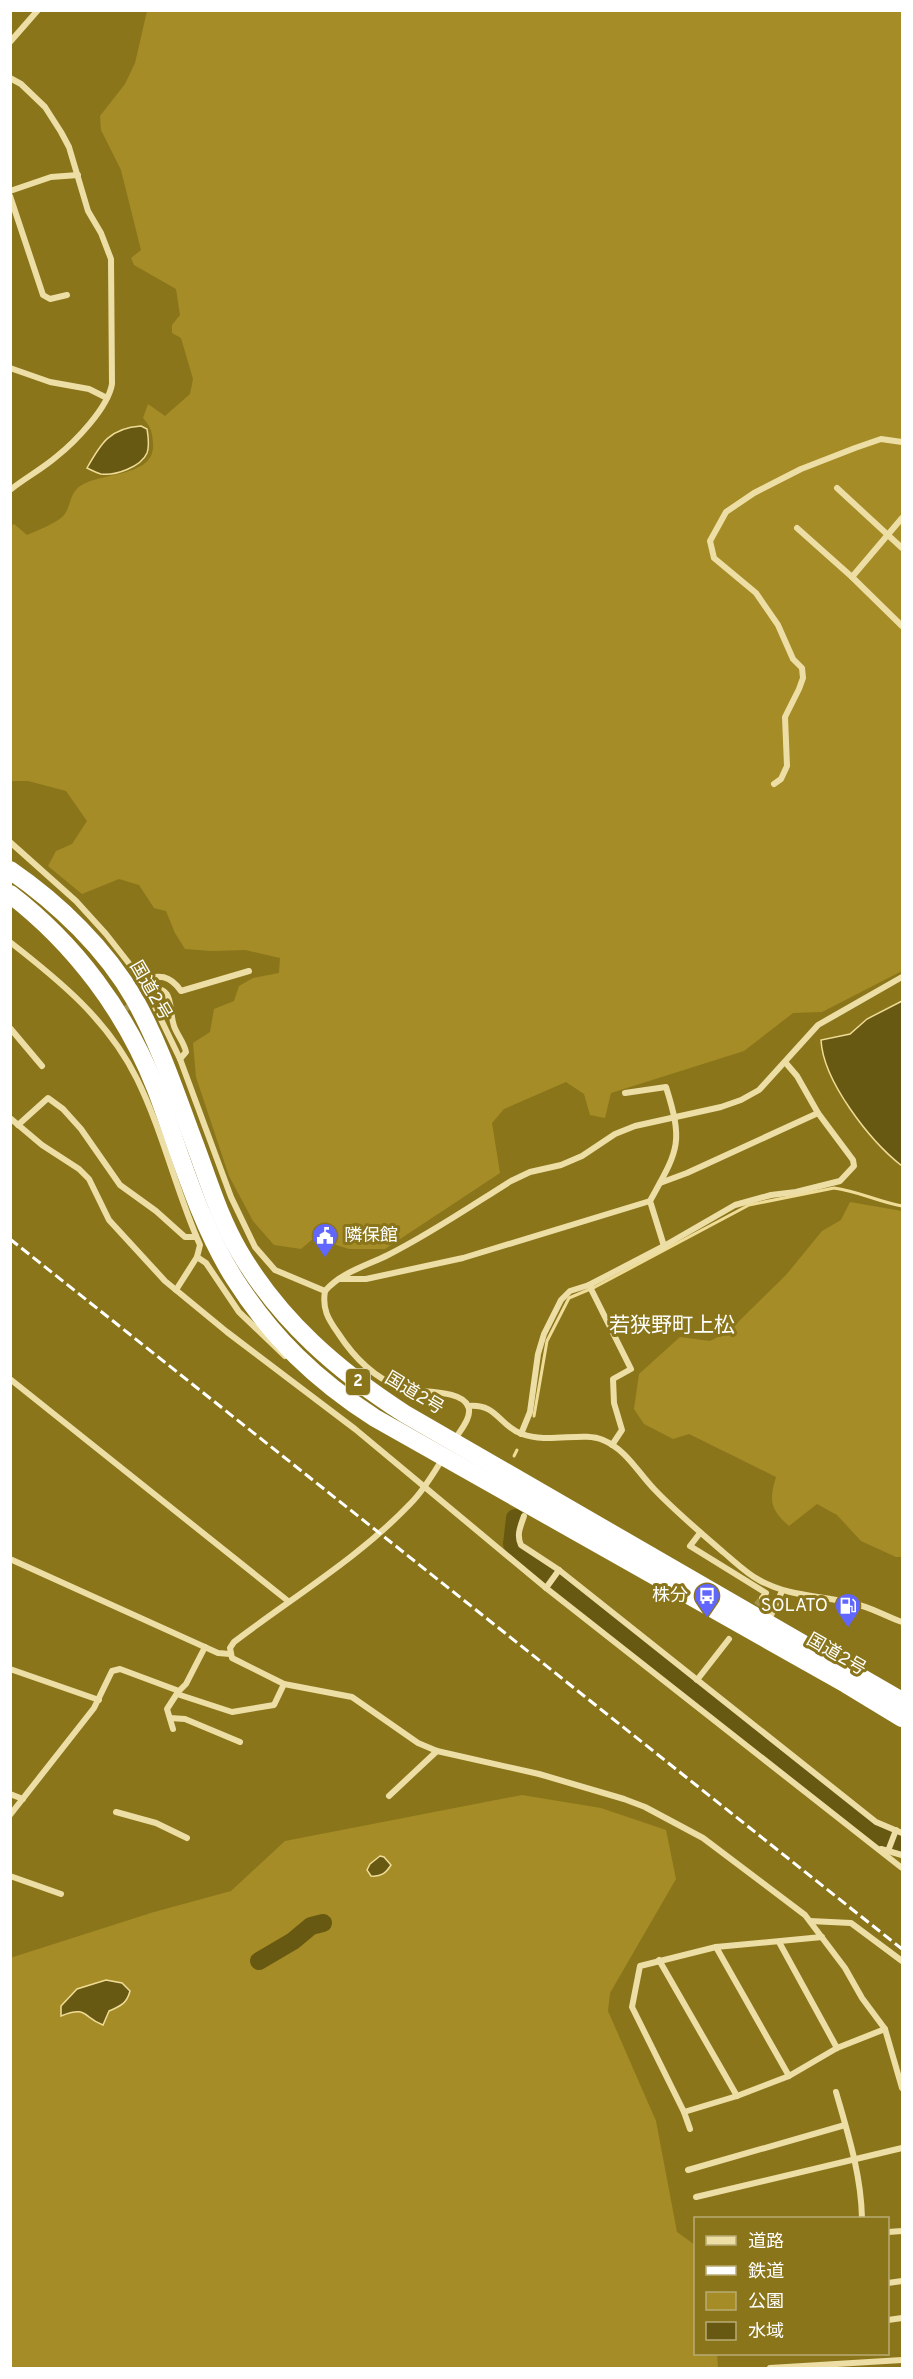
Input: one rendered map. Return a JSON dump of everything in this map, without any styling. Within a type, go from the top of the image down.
[{"type":"highway","name":"国道2号","points":[[10,870],[42,894],[85,935],[105,957],[134,999],[169,1075],[216,1201],[238,1250],[275,1304],[308,1340],[366,1389],[453,1442],[903,1701]]},
{"type":"highway","name":"国道2号","points":[[10,894],[64,942],[83,963],[115,1009],[154,1086],[216,1244],[234,1278],[279,1339],[309,1370],[359,1408],[444,1458],[903,1718]]},
{"type":"street","points":[[10,42],[38,10]]},
{"type":"street","points":[[10,78],[21,84],[45,107],[69,147],[88,211],[101,233],[111,259],[112,384],[100,411],[66,448],[10,490]]},
{"type":"street","points":[[10,191],[51,177],[78,175]]},
{"type":"street","points":[[10,196],[43,295],[50,299],[67,295]]},
{"type":"street","points":[[10,368],[50,382],[89,389],[107,398]]},
{"type":"street","points":[[774,784],[781,779],[787,766],[785,717],[803,678],[802,668],[793,659],[778,625],[756,593],[714,558],[710,541],[726,512],[763,488],[801,469],[881,439],[903,442]]},
{"type":"street","points":[[837,488],[903,548]]},
{"type":"street","points":[[852,577],[903,518]]},
{"type":"street","points":[[797,528],[903,626]]},
{"type":"street","points":[[10,842],[76,901],[106,934],[141,980],[180,1059],[231,1197],[255,1247],[275,1270],[325,1291]]},
{"type":"street","points":[[10,942],[80,999],[106,1030],[136,1077],[147,1100],[200,1245],[197,1257],[176,1290]]},
{"type":"street","points":[[141,980],[158,976],[167,977],[181,991],[249,971]]},
{"type":"street","points":[[903,977],[818,1025],[759,1090],[741,1100],[722,1107],[635,1126],[615,1134],[582,1156],[561,1165],[530,1172],[511,1181],[388,1255],[352,1270],[325,1291],[323,1302],[325,1315],[351,1353],[374,1372],[400,1387],[456,1395],[468,1406],[467,1419],[425,1487],[411,1504],[370,1540],[234,1642],[230,1648],[230,1654],[238,1663],[284,1684],[352,1697],[418,1743],[437,1750],[539,1774],[645,1807],[703,1838],[794,1905],[810,1921],[885,2029],[903,2088]]},
{"type":"street","points":[[148,990],[157,988],[169,997],[172,1021],[186,1052],[180,1059]]},
{"type":"street","points":[[106,1030],[112,1021]]},
{"type":"street","points":[[10,1028],[42,1066]]},
{"type":"street","points":[[521,1434],[530,1412],[538,1354],[544,1334],[561,1300],[570,1291],[590,1288],[735,1205],[840,1181],[854,1166],[853,1160],[818,1113],[797,1076],[784,1062]]},
{"type":"street","points":[[339,1279],[366,1279],[463,1258],[650,1201],[675,1153],[676,1117],[666,1087],[625,1093]]},
{"type":"street","points":[[18,1125],[48,1098],[63,1109],[81,1129],[120,1185],[185,1237],[196,1237]]},
{"type":"street","points":[[660,1183],[818,1113]]},
{"type":"street","points":[[10,1119],[42,1145],[79,1169],[89,1179],[109,1220],[165,1281],[236,1339],[355,1429],[547,1586],[903,1868]]},
{"type":"street","points":[[650,1201],[664,1246]]},
{"type":"street","points":[[197,1257],[206,1263],[239,1312],[269,1343],[288,1359],[309,1370]]},
{"type":"street","points":[[590,1288],[631,1369],[613,1379],[614,1403],[622,1430],[612,1445]]},
{"type":"street","points":[[10,1379],[288,1601]]},
{"type":"street","points":[[468,1406],[486,1407],[521,1434],[537,1438],[559,1439],[591,1436],[612,1445],[628,1457],[653,1488],[700,1533],[758,1579],[782,1591],[801,1596],[850,1602],[903,1622]]},
{"type":"street","points":[[524,1516],[519,1532],[521,1545],[558,1571],[876,1822],[899,1832],[888,1851]]},
{"type":"street","points":[[700,1533],[690,1546],[766,1593],[762,1598]]},
{"type":"street","points":[[10,1559],[218,1653],[230,1654]]},
{"type":"street","points":[[547,1586],[558,1571]]},
{"type":"street","points":[[767,1622],[782,1591]]},
{"type":"street","points":[[697,1680],[729,1639]]},
{"type":"street","points":[[173,1729],[167,1709],[186,1684],[205,1647]]},
{"type":"street","points":[[10,1669],[99,1700]]},
{"type":"street","points":[[10,1815],[99,1700],[110,1674],[116,1669],[232,1712],[245,1712],[274,1705],[284,1684]]},
{"type":"street","points":[[170,1718],[185,1719],[240,1742]]},
{"type":"street","points":[[389,1796],[437,1750]]},
{"type":"street","points":[[10,1794],[23,1799]]},
{"type":"street","points":[[116,1812],[156,1823],[188,1838]]},
{"type":"street","points":[[877,1848],[903,1855]]},
{"type":"street","points":[[10,1876],[61,1894]]},
{"type":"street","points":[[810,1921],[851,1923],[903,1961]]},
{"type":"street","points":[[690,2129],[684,2112],[632,2007],[640,1966],[716,1947],[822,1937]]},
{"type":"street","points":[[779,1942],[837,2048]]},
{"type":"street","points":[[716,1947],[789,2076]]},
{"type":"street","points":[[659,1960],[736,2096]]},
{"type":"street","points":[[684,2112],[789,2076],[837,2048],[885,2029]]},
{"type":"street","points":[[836,2092],[856,2161],[861,2190],[862,2217]]},
{"type":"street","points":[[688,2170],[845,2125]]},
{"type":"street","points":[[696,2197],[856,2161],[903,2148]]},
{"type":"street","points":[[770,2368],[844,2366],[901,2360],[899,2368]]},
{"type":"green space","points":[[147,11],[902,11],[902,971],[822,1012],[793,1013],[744,1051],[611,1093],[605,1118],[590,1115],[584,1094],[566,1082],[504,1109],[492,1123],[500,1173],[385,1249],[349,1249],[314,1238],[301,1249],[274,1245],[253,1221],[229,1176],[196,1077],[193,1043],[210,1032],[214,1009],[234,1001],[239,986],[253,978],[279,973],[280,958],[245,950],[185,949],[166,911],[154,908],[139,885],[119,879],[82,894],[48,866],[56,851],[72,844],[87,821],[66,791],[28,781],[11,781],[11,526],[14,524],[27,535],[47,526],[64,515],[74,493],[84,484],[145,464],[151,455],[153,443],[151,429],[143,418],[148,404],[165,416],[190,394],[193,379],[181,338],[172,333],[172,325],[180,315],[176,289],[134,265],[131,258],[141,250],[121,170],[101,130],[100,116],[125,84],[135,63]]},
{"type":"green space","points":[[850,1202],[902,1211],[902,1557],[896,1557],[861,1541],[837,1515],[817,1504],[789,1526],[778,1515],[773,1504],[772,1492],[776,1477],[689,1434],[673,1439],[644,1424],[634,1409],[639,1374],[680,1337],[710,1341],[728,1332],[786,1275],[822,1231],[841,1220]]},
{"type":"green space","points":[[522,1795],[601,1808],[666,1830],[676,1879],[610,1993],[608,2011],[656,2121],[677,2232],[694,2244],[694,2355],[717,2355],[718,2368],[11,2368],[10,1958],[154,1912],[231,1891],[285,1841]]},
{"type":"water","points":[[141,426],[147,429],[149,444],[144,458],[134,466],[127,470],[107,474],[99,474],[87,468],[108,438],[121,430]]},
{"type":"water","points":[[902,1001],[902,1166],[876,1142],[850,1109],[830,1073],[821,1040],[850,1034],[867,1019]]},
{"type":"water","points":[[380,1856],[391,1865],[383,1874],[371,1876],[367,1870],[370,1864]]},
{"type":"water","points":[[106,1980],[122,1983],[130,1991],[123,2004],[109,2011],[103,2025],[81,2012],[61,2016],[61,2006],[77,1989]]},
{"type":"waterway","points":[[534,1416],[547,1341],[569,1298],[595,1287],[749,1205],[834,1188],[902,1206]]},
{"type":"waterway","points":[[514,1456],[517,1450]]},
{"type":"waterway","points":[[515,1518],[512,1544],[526,1557],[883,1838],[902,1845]]},
{"type":"waterway","points":[[259,1961],[293,1941],[311,1926],[323,1923]]},
{"type":"tunnel","points":[[119,1015],[148,989]]},
{"type":"tunnel","points":[[751,1612],[762,1598]]},
{"type":"railway","points":[[10,1239],[902,1949]]},
{"type":"place","name":"隣保館","points":[[325,1259]]},
{"type":"place","name":"株分","points":[[707,1619]]},
{"type":"place","name":"SOLATO","points":[[848,1629]]},
{"type":"district","name":"若狭野町上松","points":[[672,1326]]}]
